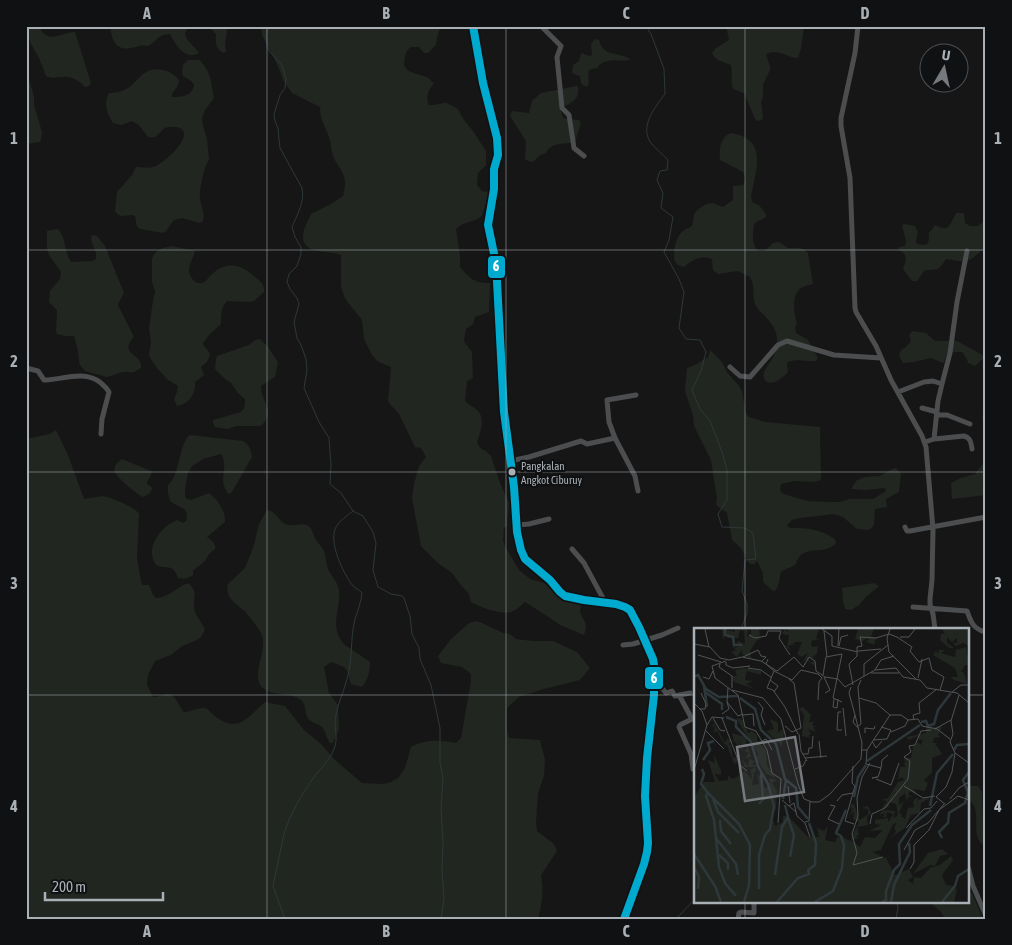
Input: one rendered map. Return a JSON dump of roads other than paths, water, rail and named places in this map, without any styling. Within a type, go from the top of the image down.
[{"type":"street","points":[[473,26],[483,83],[497,138],[498,155],[494,168],[494,189],[488,224],[496,263],[502,385],[514,487],[518,541],[525,559],[550,580],[565,596],[605,602],[630,610],[653,659],[653,703],[646,758],[645,796],[648,844],[644,864],[624,919]]},
{"type":"street","points":[[541,26],[561,46],[557,57],[562,108],[569,115],[574,148],[584,156]]},
{"type":"street","points":[[858,26],[855,53],[841,118],[850,178],[855,308],[926,447],[932,526],[930,599],[935,628]]},
{"type":"street","points":[[934,439],[942,384],[950,353],[967,251]]},
{"type":"street","points":[[730,366],[740,376],[750,377],[778,345],[787,341],[834,355],[881,358]]},
{"type":"street","points":[[26,368],[41,373],[44,380],[87,376],[106,387],[109,392],[102,419],[101,434]]},
{"type":"street","points":[[898,392],[924,382],[933,381],[942,384]]},
{"type":"street","points":[[636,395],[607,400],[609,422],[614,438],[635,476],[638,491]]},
{"type":"street","points":[[922,408],[970,424]]},
{"type":"street","points":[[924,442],[958,436],[967,437],[970,440],[972,449]]},
{"type":"street","points":[[510,461],[580,441],[588,444],[614,438]]},
{"type":"street","points":[[905,527],[910,531],[986,517]]},
{"type":"street","points":[[517,525],[549,519]]},
{"type":"street","points":[[572,549],[584,563],[605,602]]},
{"type":"street","points":[[913,607],[967,611],[970,622],[981,631],[986,632]]},
{"type":"street","points":[[623,644],[632,644],[678,628]]},
{"type":"street","points":[[654,686],[660,686],[665,692],[672,691],[675,695],[690,693]]},
{"type":"street","points":[[679,695],[692,719],[680,724],[679,727],[690,754],[693,769]]},
{"type":"street","points":[[970,875],[986,916]]},
{"type":"street","points":[[738,919],[741,912],[754,913],[754,902]]},
{"type":"waterway","points":[[268,26],[266,35],[267,46],[269,51],[282,65],[286,79],[285,88],[280,95],[274,114],[278,128],[280,148],[303,193],[300,208],[292,227],[301,247],[301,254],[297,266],[289,274],[287,282],[299,304],[294,322],[297,338],[306,359],[307,370],[304,388],[319,422],[329,438],[330,484],[341,493],[353,511],[363,516],[373,532],[376,543],[373,570],[378,587],[404,598],[410,616],[412,634],[419,648],[420,659],[431,685],[440,728],[440,763],[443,778],[441,809],[444,899],[441,919]]},
{"type":"waterway","points":[[646,26],[651,34],[664,69],[665,94],[650,117],[647,130],[651,143],[668,160],[667,170],[660,171],[657,180],[663,193],[661,208],[673,217],[669,240],[664,252],[684,292],[679,328],[686,339],[700,340],[706,352],[701,371],[692,390],[700,409],[710,421],[727,470],[727,500],[718,514],[722,527],[745,528],[753,533],[756,559],[745,560],[742,591],[747,604],[747,613],[741,628]]},
{"type":"waterway","points":[[285,919],[273,886],[284,834],[301,797],[330,757],[335,745],[336,715],[349,672],[353,626],[362,596],[362,593],[353,586],[345,573],[335,549],[334,541],[336,527],[353,511]]},
{"type":"waterway","points":[[676,919],[694,900]]},
{"type":"waterway","points":[[896,919],[897,902]]},
{"type":"place","name":"Pangkalan Angkot Ciburuy","points":[[512,472]]}]
